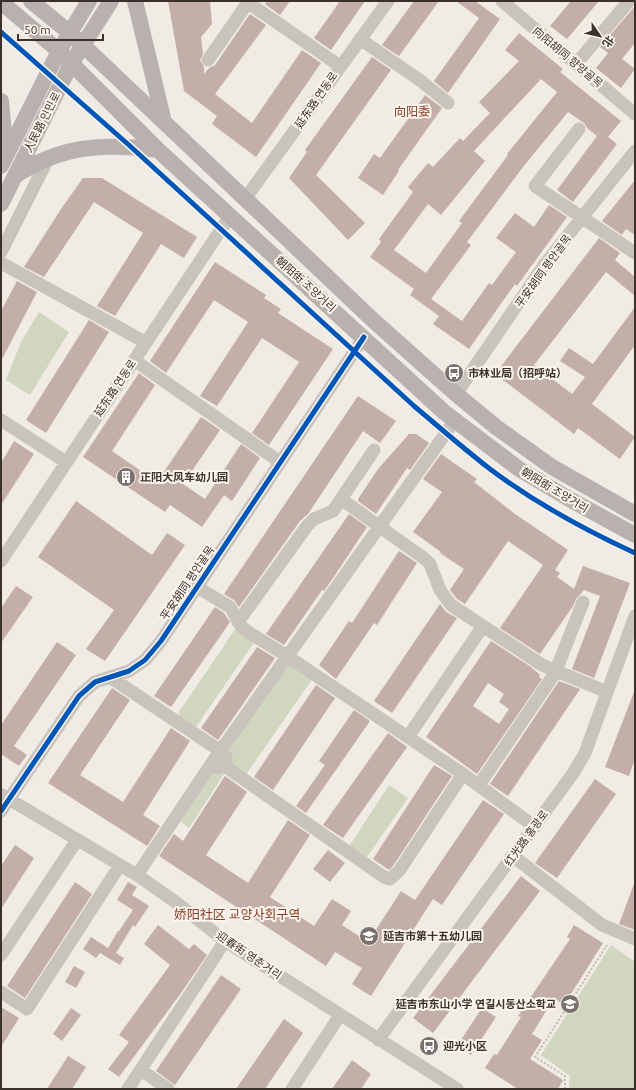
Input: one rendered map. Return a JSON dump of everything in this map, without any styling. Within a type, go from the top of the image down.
[{"type":"main road","name":"朝阳街 조양거리","points":[[31,1],[70,33],[375,322],[456,394],[507,436],[552,467],[635,514]]},
{"type":"main road","name":"人民路 인민로","points":[[3,161],[59,51],[89,1]]},
{"type":"main road","name":"人民路 인민로","points":[[1,204],[71,64],[111,1]]},
{"type":"main road","points":[[135,1],[164,122]]},
{"type":"main road","name":"朝阳街 조양거리","points":[[1,2],[59,51],[158,150],[455,420],[519,469],[571,500],[635,535]]},
{"type":"main road","points":[[1,101],[3,161]]},
{"type":"main road","points":[[15,176],[49,157],[83,148],[102,145],[130,146],[158,150]]},
{"type":"street","name":"延东路 연동로","points":[[245,199],[388,1]]},
{"type":"street","name":"向阳胡同 향양골목","points":[[502,1],[635,114]]},
{"type":"street","points":[[576,64],[629,1]]},
{"type":"street","points":[[208,60],[248,2],[340,66]]},
{"type":"street","points":[[360,39],[421,81],[448,103]]},
{"type":"street","points":[[579,129],[535,186],[582,219],[635,253]]},
{"type":"street","name":"平安胡同 평안골목","points":[[456,394],[545,264],[635,151]]},
{"type":"street","points":[[1,252],[49,157]]},
{"type":"street","name":"延东路 연동로","points":[[1,561],[230,216]]},
{"type":"street","points":[[1,263],[145,342]]},
{"type":"street","name":"平安胡同 평안골목","points":[[1,811],[5,797],[79,696],[95,682],[129,670],[145,660],[161,641],[364,337]]},
{"type":"street","points":[[134,360],[280,462]]},
{"type":"street","points":[[1,420],[66,462]]},
{"type":"street","points":[[136,875],[219,750],[455,420]]},
{"type":"street","points":[[238,622],[307,526],[314,519],[332,511],[374,450]]},
{"type":"street","points":[[341,499],[426,559],[430,564],[445,598],[451,605],[542,665],[607,692]]},
{"type":"street","points":[[197,587],[230,608],[238,622],[248,632],[287,656],[463,774],[535,827]]},
{"type":"street","points":[[479,785],[556,670],[583,602]]},
{"type":"street","name":"红光路 홍광로","points":[[378,1040],[574,772],[585,753],[635,616]]},
{"type":"street","points":[[408,737],[483,626]]},
{"type":"street","points":[[110,677],[219,750],[226,756],[226,767]]},
{"type":"street","points":[[209,767],[226,767],[384,877],[390,879],[399,871],[463,774]]},
{"type":"street","name":"迎春街 영춘거리","points":[[5,797],[136,875],[177,903],[225,941],[457,1089]]},
{"type":"street","points":[[1,955],[77,840]]},
{"type":"street","points":[[513,856],[596,921],[635,939]]},
{"type":"street","points":[[1,992],[27,1009],[120,865]]},
{"type":"street","points":[[128,1089],[225,941]]},
{"type":"street","points":[[292,1089],[340,1015]]},
{"type":"street","points":[[141,1070],[168,1089]]},
{"type":"path","points":[[565,1089],[565,1076],[535,1057],[607,945]]},
{"type":"green space","points":[[39,312],[69,332],[30,395],[6,380],[21,342]]},
{"type":"green space","points":[[236,628],[255,641],[194,730],[179,720],[179,712]]},
{"type":"green space","points":[[287,660],[313,678],[245,776],[229,765],[227,748]]},
{"type":"green space","points":[[219,771],[224,774],[189,828],[180,821],[209,773]]},
{"type":"green space","points":[[389,785],[408,798],[365,860],[348,848]]},
{"type":"green space","points":[[611,945],[634,961],[635,960],[635,1089],[569,1089],[570,1076],[541,1055]]},
{"type":"building","points":[[168,1],[210,1],[212,24],[201,37],[203,54],[200,60],[204,67],[204,74],[209,68],[215,65],[250,14],[266,25],[215,94],[252,123],[302,50],[321,63],[256,157],[212,124],[217,116],[184,91]]},
{"type":"building","points":[[267,1],[290,1],[280,15],[265,4]]},
{"type":"building","points":[[340,1],[365,1],[331,50],[314,38]]},
{"type":"building","points":[[414,1],[439,1],[399,56],[382,45]]},
{"type":"building","points":[[456,1],[475,1],[500,19],[448,93],[434,81],[479,18]]},
{"type":"building","points":[[571,1],[599,1],[567,39],[550,26]]},
{"type":"building","points":[[635,6],[635,43],[622,59],[635,69],[621,88],[596,68],[608,53],[600,47]]},
{"type":"building","points":[[519,33],[563,69],[560,72],[621,121],[608,137],[617,144],[573,202],[557,190],[597,136],[587,128],[584,123],[568,112],[523,167],[467,242],[471,245],[431,299],[462,321],[489,283],[492,285],[516,252],[496,238],[515,213],[534,227],[549,205],[567,217],[517,286],[515,284],[469,349],[433,324],[439,316],[410,295],[414,289],[370,257],[381,242],[379,239],[413,192],[408,187],[428,163],[433,167],[460,138],[463,141],[490,113],[479,102],[519,61],[505,50]],"holes":[[[541,79],[557,92],[507,154],[508,155],[459,221],[462,223],[426,273],[394,250],[428,204],[441,215],[485,161],[474,151]]]},
{"type":"building","points":[[372,57],[391,70],[316,175],[365,223],[348,240],[289,178],[307,152],[305,150]]},
{"type":"building","points":[[425,95],[442,108],[398,170],[399,171],[383,195],[358,178],[374,154],[380,158]]},
{"type":"building","points":[[83,178],[102,178],[197,237],[184,258],[161,244],[115,316],[97,306],[143,233],[94,202],[44,277],[24,267],[61,209]]},
{"type":"building","points":[[635,180],[635,235],[626,229],[622,235],[602,221]]},
{"type":"building","points":[[599,238],[620,253],[615,260],[635,277],[635,296],[606,272],[534,365],[572,394],[585,377],[560,361],[569,348],[593,364],[635,307],[635,345],[592,404],[635,437],[620,459],[578,428],[574,434],[495,374]]},
{"type":"building","points":[[215,262],[266,295],[264,298],[281,309],[278,313],[333,349],[269,445],[252,433],[299,362],[262,338],[217,406],[200,396],[248,322],[214,300],[166,373],[150,361]]},
{"type":"building","points":[[17,281],[37,292],[1,361],[1,311]]},
{"type":"building","points":[[89,320],[109,332],[46,433],[26,420]]},
{"type":"building","points":[[139,373],[155,385],[112,451],[157,482],[201,417],[220,430],[183,484],[205,499],[241,444],[260,458],[232,501],[224,495],[202,527],[170,505],[165,512],[83,457]]},
{"type":"building","points":[[358,396],[396,421],[380,443],[363,431],[308,514],[300,521],[239,607],[234,600],[224,594]]},
{"type":"building","points":[[409,434],[416,434],[429,443],[410,470],[407,468],[376,514],[358,501],[358,499],[378,469]]},
{"type":"building","points":[[14,441],[34,454],[1,505],[1,463]]},
{"type":"building","points":[[441,454],[477,479],[474,482],[515,514],[568,550],[555,570],[560,573],[557,577],[574,589],[583,566],[630,583],[594,678],[572,669],[600,596],[584,590],[576,599],[573,606],[540,654],[500,628],[543,565],[508,541],[465,604],[457,599],[450,590],[464,569],[413,532],[442,492],[423,479]]},
{"type":"building","points":[[76,501],[152,555],[167,533],[185,545],[105,661],[86,649],[114,610],[38,557]]},
{"type":"building","points":[[349,514],[367,527],[329,584],[324,591],[322,590],[284,645],[266,634]]},
{"type":"building","points":[[399,551],[417,563],[377,625],[374,623],[336,679],[319,665],[349,621],[352,623]]},
{"type":"building","points":[[16,586],[33,597],[1,643],[1,608]]},
{"type":"building","points":[[440,604],[446,612],[457,618],[392,713],[374,701]]},
{"type":"building","points":[[215,607],[224,613],[230,622],[171,707],[154,696]]},
{"type":"building","points":[[491,641],[531,667],[540,675],[539,677],[542,679],[477,774],[426,737]],"holes":[[[488,683],[504,694],[499,702],[509,709],[499,724],[473,706]]]},
{"type":"building","points":[[57,642],[76,655],[14,746],[27,755],[19,766],[1,754],[1,725]]},
{"type":"building","points":[[257,647],[275,658],[218,740],[201,728]]},
{"type":"building","points":[[559,681],[580,689],[508,796],[490,784]]},
{"type":"building","points":[[316,685],[335,698],[273,790],[254,777]]},
{"type":"building","points":[[112,688],[130,700],[80,775],[123,802],[171,728],[190,741],[143,815],[160,826],[147,846],[48,783]]},
{"type":"building","points":[[634,692],[635,759],[629,776],[605,767]]},
{"type":"building","points":[[354,710],[370,721],[306,813],[296,806],[325,765],[319,761]]},
{"type":"building","points":[[388,733],[407,747],[343,838],[323,825]]},
{"type":"building","points":[[434,765],[452,776],[389,870],[373,859]]},
{"type":"building","points":[[225,776],[247,792],[206,855],[248,883],[288,820],[310,835],[270,897],[314,926],[332,899],[351,911],[342,925],[368,942],[401,891],[415,900],[483,800],[504,814],[442,905],[433,899],[371,996],[352,984],[362,968],[335,952],[326,966],[159,856],[174,834],[183,841]]},
{"type":"building","points":[[595,779],[616,794],[557,878],[535,863]]},
{"type":"building","points":[[15,845],[34,858],[1,909],[1,866]]},
{"type":"building","points":[[328,850],[345,863],[330,882],[313,869]]},
{"type":"building","points":[[521,876],[540,891],[433,1033],[413,1018]]},
{"type":"building","points":[[75,882],[92,894],[25,998],[7,986]]},
{"type":"building","points":[[128,882],[137,887],[132,895],[149,906],[135,927],[133,925],[116,953],[124,958],[120,965],[100,953],[96,958],[83,949],[91,937],[108,948],[133,910],[117,900]]},
{"type":"building","points":[[635,884],[635,930],[619,924]]},
{"type":"building","points":[[158,925],[189,949],[194,944],[207,955],[119,1077],[108,1069],[129,1042],[119,1035],[170,965],[144,944]]},
{"type":"building","points":[[574,925],[603,943],[564,1005],[554,998],[532,1034],[542,1040],[530,1059],[563,1080],[558,1089],[518,1089],[485,1068],[494,1054],[497,1055],[521,1017],[518,1016],[570,939],[567,937]]},
{"type":"building","points":[[74,966],[85,972],[76,988],[65,982]]},
{"type":"building","points":[[221,975],[241,989],[175,1085],[156,1071]]},
{"type":"building","points":[[1,1007],[19,1018],[1,1047]]},
{"type":"building","points":[[71,1008],[81,1015],[62,1041],[53,1034]]},
{"type":"building","points":[[482,1008],[496,1017],[471,1055],[457,1046]]},
{"type":"building","points":[[284,1019],[303,1033],[265,1089],[236,1089]]},
{"type":"building","points":[[68,1056],[86,1067],[72,1089],[47,1089]]},
{"type":"building","points":[[352,1060],[371,1074],[361,1089],[332,1089]]},
{"type":"cycle path","points":[[1,32],[130,146],[414,406],[471,454],[524,493],[542,504],[597,535],[635,553]]},
{"type":"cycle path","points":[[1,811],[79,696],[95,682],[129,671],[145,660],[161,641],[364,337]]},
{"type":"place","name":"市林业局（招呼站）","points":[[454,373]]},
{"type":"place","name":"正阳大风车幼儿园","points":[[126,477]]},
{"type":"place","name":"延吉市第十五幼儿园","points":[[369,936]]},
{"type":"place","name":"延吉市东山小学 연길시동산소학교","points":[[570,1004]]},
{"type":"place","name":"迎光小区","points":[[429,1046]]},
{"type":"district","name":"向阳委","points":[[412,112]]},
{"type":"district","name":"娇阳社区 교양사회구역","points":[[237,914]]}]
